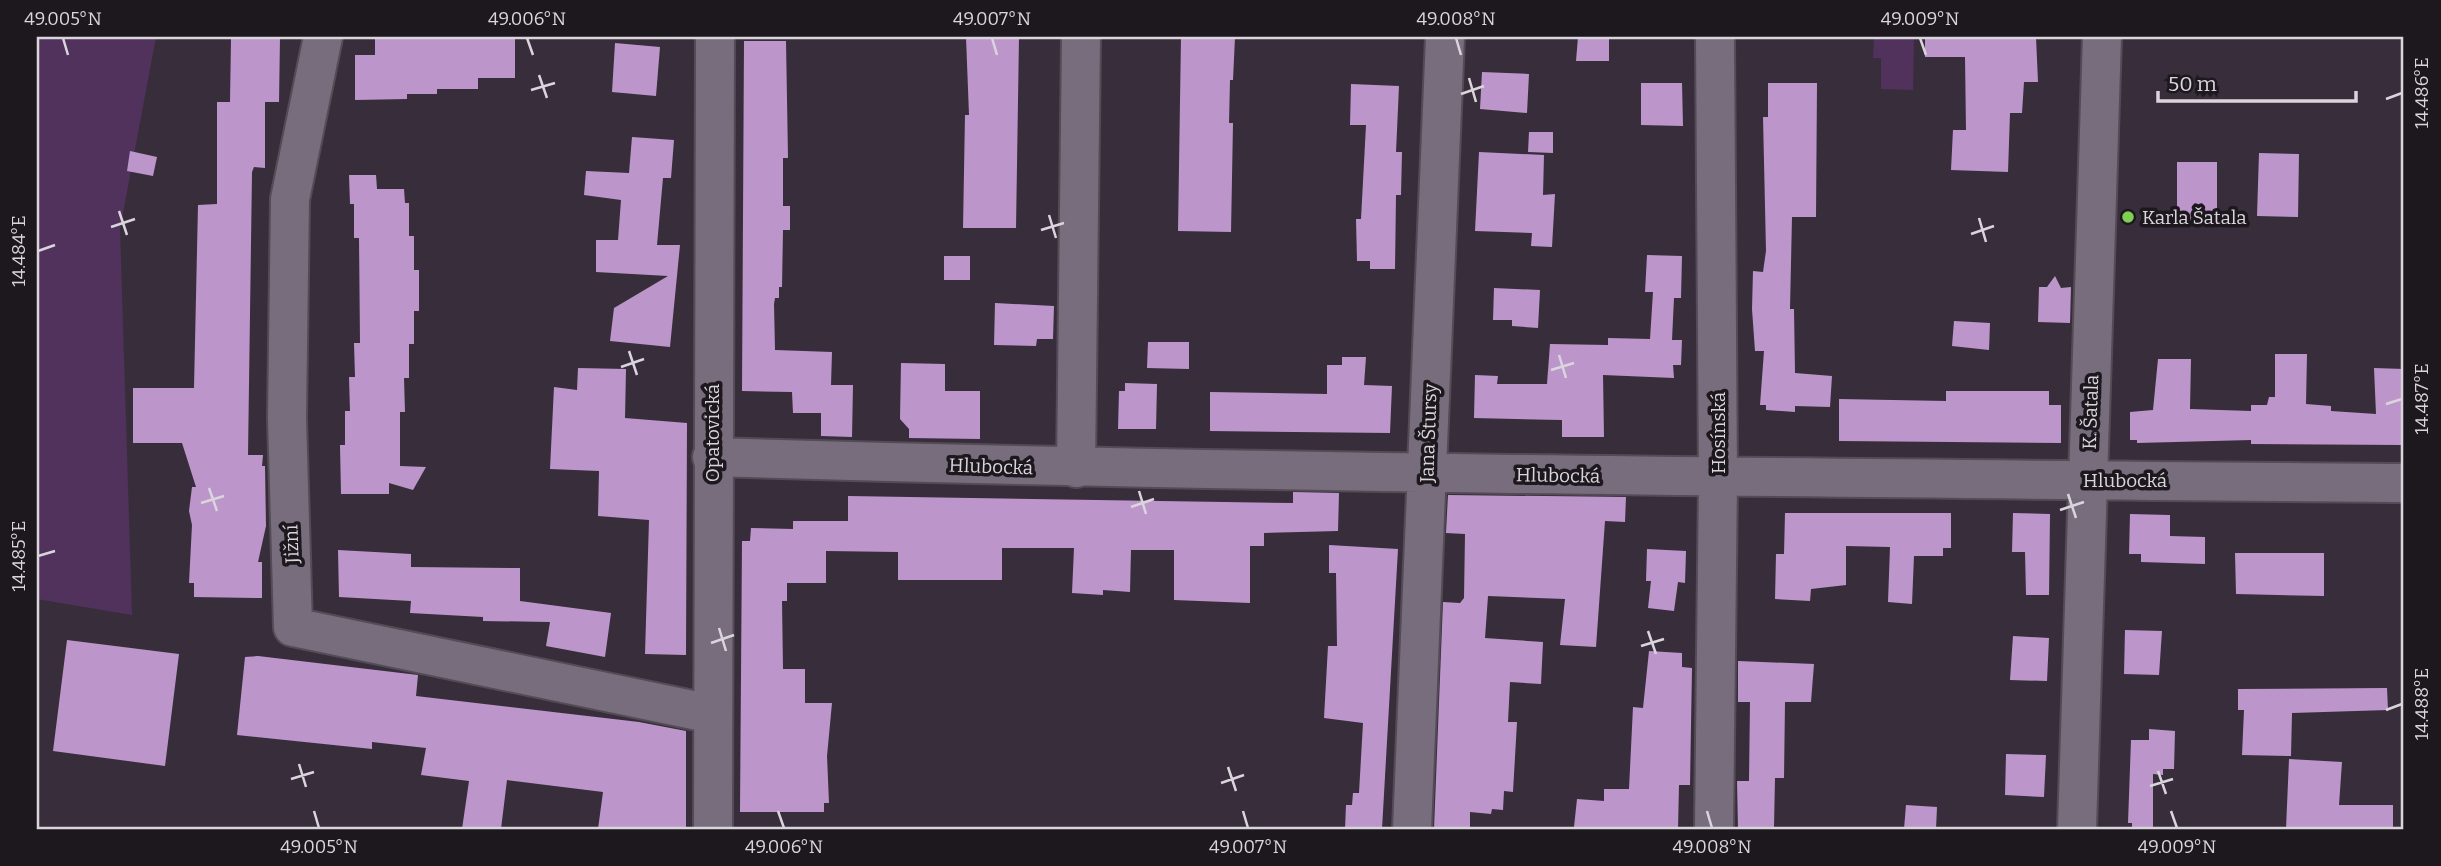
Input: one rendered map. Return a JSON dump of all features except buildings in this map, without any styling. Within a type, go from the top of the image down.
[{"type":"street","name":"Jižní","points":[[323,37],[290,199],[287,418],[293,627],[712,714]]},
{"type":"street","name":"Opatovická","points":[[713,829],[715,37]]},
{"type":"street","points":[[1076,468],[1081,37]]},
{"type":"street","name":"Jana Štursy","points":[[1412,829],[1445,37]]},
{"type":"street","name":"Hosínská","points":[[1714,829],[1718,479],[1715,37]]},
{"type":"street","name":"K. Šatala","points":[[2077,829],[2102,37]]},
{"type":"street","name":"Hlubocká","points":[[712,457],[1076,468],[1718,479],[2404,483]]},
{"type":"shaded area","points":[[37,37],[156,37],[120,229],[132,615],[37,599]]},
{"type":"shaded area","points":[[1874,37],[1914,37],[1913,90],[1881,89],[1881,58],[1873,58]]},
{"type":"place","name":"Karla Šatala","points":[[2128,217]]}]
